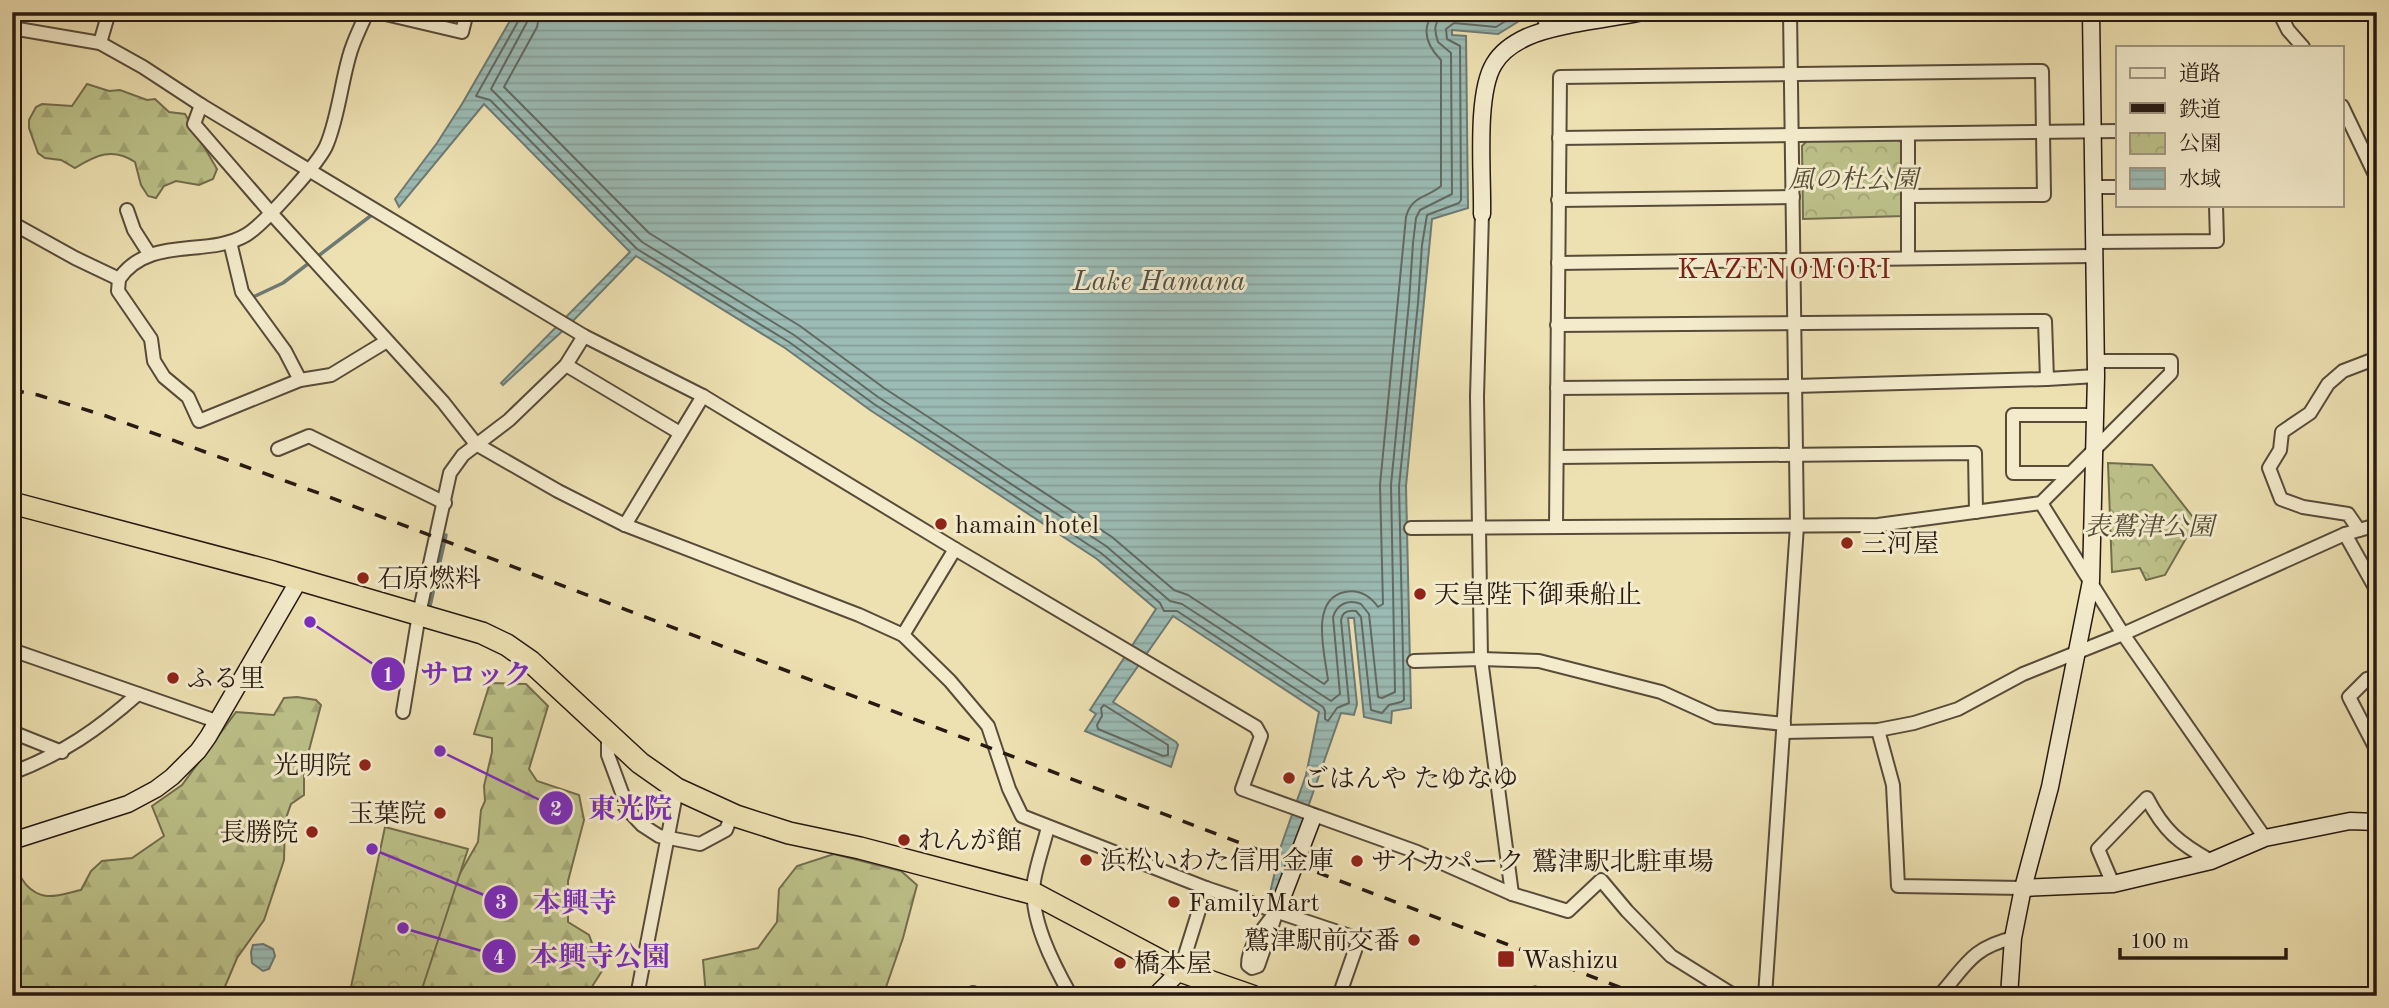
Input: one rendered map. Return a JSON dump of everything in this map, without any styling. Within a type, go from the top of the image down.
[{"type":"highway","points":[[12,503],[299,580],[482,633],[507,645],[530,661],[640,763],[677,789],[732,814],[789,833],[860,848],[1035,894],[1180,971],[1252,996]]},
{"type":"street","points":[[100,43],[109,12]]},
{"type":"street","points":[[367,12],[350,53],[327,147],[271,213],[247,235],[230,242],[150,255],[138,260],[119,279],[118,291],[151,339],[154,361],[164,377],[188,397],[200,421],[300,380],[331,375],[387,341]]},
{"type":"street","points":[[377,12],[411,16],[462,32],[467,12]]},
{"type":"street","points":[[1543,12],[1547,31]]},
{"type":"street","points":[[1512,894],[1481,659],[1477,326],[1486,83],[1493,65],[1502,53],[1528,37],[1643,12]]},
{"type":"street","points":[[1766,996],[1797,526],[1790,12]]},
{"type":"street","points":[[2008,996],[2013,939],[2023,888],[2050,787],[2091,581],[2095,369],[2091,12]]},
{"type":"street","points":[[2279,12],[2288,30],[2302,46]]},
{"type":"street","points":[[12,28],[100,43],[144,67],[201,105],[559,318],[584,336],[703,397],[955,550],[1256,727],[1261,736],[1242,789],[1312,817],[1417,852],[1512,894],[1568,911],[1601,880],[1671,956],[1735,996]]},
{"type":"street","points":[[1556,527],[1560,77],[2042,71],[2044,195],[1908,195]]},
{"type":"street","points":[[201,105],[194,124],[443,402],[476,444],[558,491],[625,525],[859,615],[903,635],[950,681],[988,726],[1009,789],[1022,816],[1206,888],[1359,939],[1339,996]]},
{"type":"street","points":[[2344,110],[2377,179]]},
{"type":"street","points":[[1559,138],[2116,131]]},
{"type":"street","points":[[1908,135],[1908,258]]},
{"type":"street","points":[[2094,187],[2116,187]]},
{"type":"street","points":[[1558,200],[1793,197]]},
{"type":"street","points":[[1558,264],[1908,258],[2217,241],[2216,206]]},
{"type":"street","points":[[127,210],[134,230],[150,255]]},
{"type":"street","points":[[12,223],[119,279]]},
{"type":"street","points":[[230,242],[242,292],[285,351],[300,380]]},
{"type":"street","points":[[1557,325],[2045,321],[2047,379]]},
{"type":"street","points":[[403,712],[419,614],[450,474],[463,455],[509,420],[566,365],[584,336]]},
{"type":"street","points":[[2359,530],[2348,514],[2303,507],[2281,499],[2269,468],[2280,450],[2282,432],[2310,413],[2328,384],[2343,371],[2377,358]]},
{"type":"street","points":[[1411,528],[1878,526],[2041,503],[2171,373],[2171,361],[2095,369],[2047,379],[1795,386],[1557,388]]},
{"type":"street","points":[[566,365],[680,433]]},
{"type":"street","points":[[625,525],[703,397]]},
{"type":"street","points":[[2070,472],[2013,473],[2013,415],[2095,415]]},
{"type":"street","points":[[278,449],[309,436],[444,503]]},
{"type":"street","points":[[1556,457],[1975,453],[1976,512]]},
{"type":"street","points":[[2041,503],[2123,634],[2265,838]]},
{"type":"street","points":[[1415,661],[1481,659],[1539,662],[1661,692],[1716,717],[1784,728],[1878,730],[1914,723],[1958,709],[2023,674],[2123,634],[2345,534],[2377,525]]},
{"type":"street","points":[[2345,534],[2377,592]]},
{"type":"street","points":[[903,635],[955,550]]},
{"type":"street","points":[[12,841],[128,804],[172,778],[198,751],[299,580]]},
{"type":"street","points":[[12,650],[216,721]]},
{"type":"street","points":[[2377,676],[2367,679],[2349,697],[2377,751]]},
{"type":"street","points":[[12,773],[62,752],[103,724],[138,694]]},
{"type":"street","points":[[1878,730],[1894,785],[1898,886],[2023,888],[2113,884],[2211,861],[2265,838],[2350,821],[2377,822]]},
{"type":"street","points":[[12,732],[62,752]]},
{"type":"street","points":[[608,735],[608,755],[625,807],[642,825],[659,836],[700,844],[726,830],[732,814]]},
{"type":"street","points":[[636,996],[647,972],[677,789]]},
{"type":"street","points":[[2113,884],[2098,849],[2147,797],[2166,830],[2185,847],[2211,861]]},
{"type":"street","points":[[1277,911],[1312,817]]},
{"type":"street","points":[[1048,827],[1034,882],[1035,894],[1044,940],[1066,994]]},
{"type":"street","points":[[1155,996],[1180,971],[1206,888]]},
{"type":"street","points":[[1939,996],[1962,966],[1982,948],[2013,939]]},
{"type":"street","points":[[1535,995],[1544,996]]},
{"type":"green space","points":[[87,84],[109,91],[120,90],[147,100],[155,99],[169,112],[185,114],[217,169],[213,179],[199,185],[176,181],[164,186],[156,198],[148,196],[141,185],[135,162],[127,157],[105,154],[75,168],[61,160],[45,158],[38,153],[29,128],[29,120],[36,107],[42,104],[72,106]]},
{"type":"green space","name":"風の杜公園","points":[[1896,138],[1903,144],[1904,216],[1803,219],[1802,146],[1808,140]]},
{"type":"green space","name":"表鷲津公園","points":[[2108,463],[2152,465],[2196,521],[2165,575],[2146,580],[2140,568],[2112,572]]},
{"type":"green space","points":[[490,683],[526,684],[548,706],[529,769],[537,781],[579,795],[584,820],[568,881],[568,922],[589,935],[602,971],[586,996],[351,996],[355,978],[447,896],[478,842],[492,738],[474,734]]},
{"type":"green space","points":[[284,698],[316,700],[321,705],[304,769],[304,795],[291,804],[285,821],[284,860],[264,920],[237,958],[221,996],[12,996],[12,856],[24,882],[40,894],[55,896],[81,890],[91,871],[102,861],[132,858],[164,836],[152,806],[182,785],[236,712],[274,715]]},
{"type":"green space","points":[[385,827],[468,849],[421,992],[351,987]]},
{"type":"green space","points":[[834,854],[901,871],[917,885],[885,990],[879,996],[706,996],[703,960],[758,948],[777,922],[779,889],[797,866]]},
{"type":"water","name":"Lake Hamana","points":[[515,12],[1529,12],[1529,15],[1498,34],[1452,30],[1452,35],[1466,36],[1468,208],[1432,219],[1406,486],[1411,708],[1392,711],[1391,723],[1364,717],[1354,618],[1348,618],[1357,704],[1354,715],[1341,713],[1276,898],[1270,893],[1281,846],[1306,775],[1319,712],[1173,616],[1113,702],[1176,742],[1178,745],[1171,767],[1085,731],[1096,714],[1090,710],[1156,609],[1097,559],[870,410],[785,348],[636,256],[567,327],[503,385],[501,383],[630,252],[484,104],[399,207],[395,199],[437,143]]},
{"type":"water","points":[[263,944],[273,949],[275,956],[269,969],[263,971],[252,963],[251,952],[253,945]]},
{"type":"waterway","points":[[251,298],[283,283],[373,214]]},
{"type":"waterway","points":[[430,606],[446,535]]},
{"type":"railway","points":[[12,390],[38,395],[106,416],[324,495],[1643,996]]},
{"type":"place","name":"hamain hotel","points":[[941,524]]},
{"type":"place","name":"三河屋","points":[[1847,543]]},
{"type":"place","name":"石原燃料","points":[[363,578]]},
{"type":"place","name":"天皇陛下御乗船止","points":[[1420,594]]},
{"type":"place","name":"サロック","points":[[310,622]]},
{"type":"place","name":"ふる里","points":[[173,678]]},
{"type":"place","name":"東光院","points":[[440,751]]},
{"type":"place","name":"光明院","points":[[365,765]]},
{"type":"place","name":"ごはんや たゆなゆ","points":[[1289,778]]},
{"type":"place","name":"玉葉院","points":[[440,813]]},
{"type":"place","name":"長勝院","points":[[312,832]]},
{"type":"place","name":"れんが館","points":[[904,840]]},
{"type":"place","name":"本興寺","points":[[372,849]]},
{"type":"place","name":"浜松いわた信用金庫","points":[[1086,860]]},
{"type":"place","name":"サイカパーク 鷲津駅北駐車場","points":[[1357,861]]},
{"type":"place","name":"FamilyMart","points":[[1174,902]]},
{"type":"place","name":"本興寺公園","points":[[403,928]]},
{"type":"place","name":"鷲津駅前交番","points":[[1414,940]]},
{"type":"place","name":"Washizu","points":[[1506,959]]},
{"type":"place","name":"橋本屋","points":[[1120,963]]},
{"type":"district","name":"KAZENOMORI","points":[[1785,268]]}]
